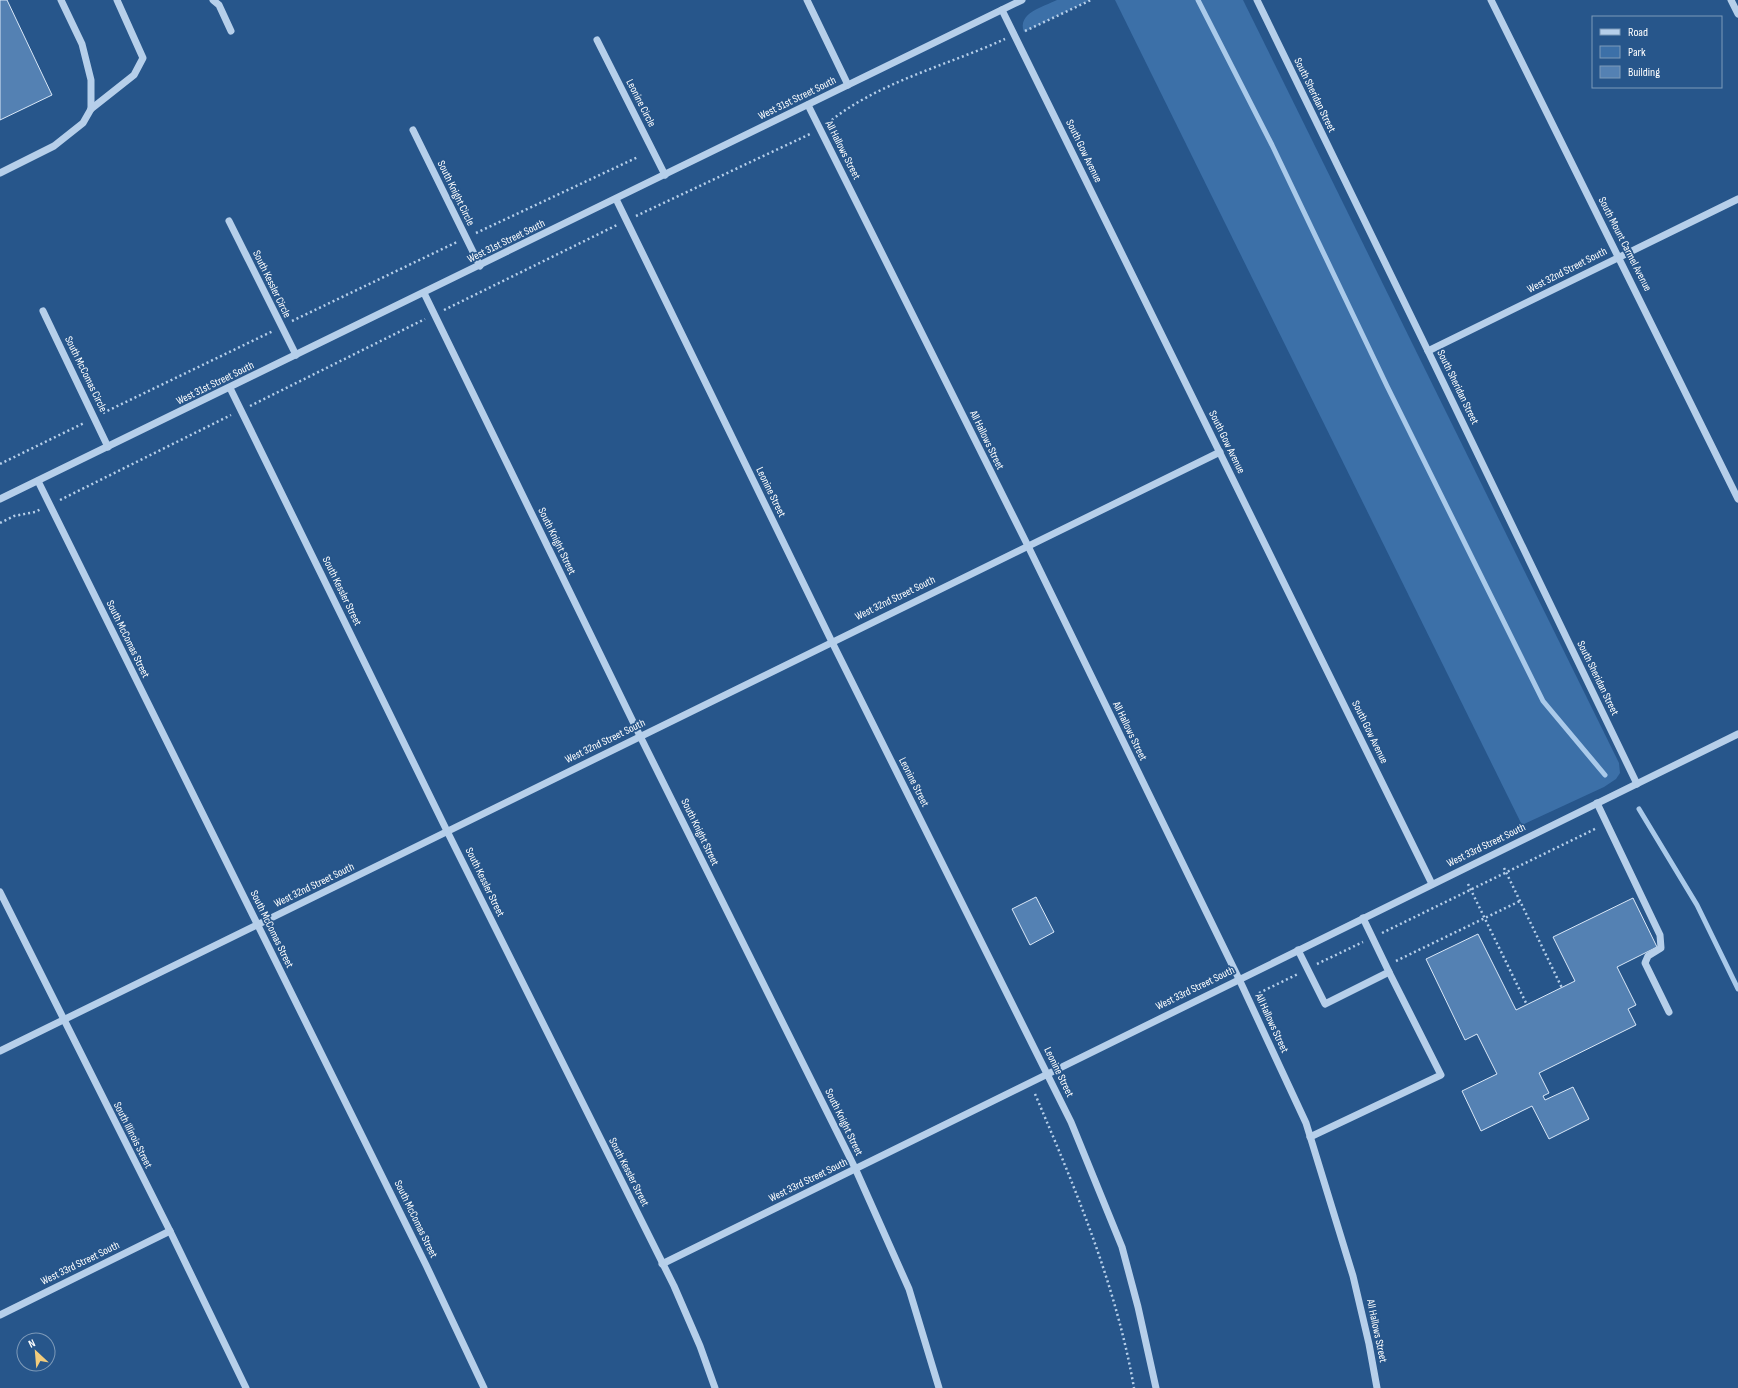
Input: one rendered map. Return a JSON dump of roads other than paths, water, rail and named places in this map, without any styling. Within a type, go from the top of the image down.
[{"type":"street","points":[[61,0],[82,44],[91,80],[91,109]]},
{"type":"street","points":[[0,173],[54,146],[83,123],[91,109],[134,75],[143,58],[117,0]]},
{"type":"street","points":[[213,0],[218,6],[231,31]]},
{"type":"street","points":[[807,0],[848,85]]},
{"type":"street","name":"West 31st Street South","points":[[0,499],[480,266],[1022,0]]},
{"type":"street","name":"South Sheridan Street","points":[[1256,0],[1428,351],[1637,784]]},
{"type":"street","name":"South Mount Carmel Avenue","points":[[1491,0],[1738,499]]},
{"type":"street","points":[[1731,0],[1738,14]]},
{"type":"street","name":"South Gow Avenue","points":[[1002,10],[1432,884]]},
{"type":"street","name":"Leonine Circle","points":[[598,40],[665,175]]},
{"type":"street","name":"All Hallows Street","points":[[808,105],[1028,546],[1239,979],[1306,1123],[1355,1282],[1377,1388]]},
{"type":"street","name":"South Knight Circle","points":[[413,130],[480,266]]},
{"type":"street","name":"Leonine Street","points":[[616,199],[832,642],[1072,1122],[1122,1247],[1138,1307],[1156,1388]]},
{"type":"street","name":"West 32nd Street South","points":[[1428,351],[1619,256],[1738,199]]},
{"type":"street","name":"South Kessler Circle","points":[[229,221],[280,327],[296,355]]},
{"type":"street","name":"South Knight Street","points":[[424,293],[640,736],[855,1168],[909,1289],[939,1388]]},
{"type":"street","name":"South McComas Circle","points":[[43,311],[108,447]]},
{"type":"street","name":"South Kessler Street","points":[[230,388],[447,831],[674,1286],[700,1346],[715,1388]]},
{"type":"street","name":"West 32nd Street South","points":[[0,1051],[1220,452]]},
{"type":"street","name":"South McComas Street","points":[[38,481],[426,1265],[484,1388]]},
{"type":"street","name":"West 33rd Street South","points":[[662,1264],[1738,734]]},
{"type":"street","points":[[1597,803],[1660,934],[1661,948],[1648,956],[1645,963],[1669,1012]]},
{"type":"street","name":"South Illinois Street","points":[[0,892],[170,1231],[246,1388]]},
{"type":"street","points":[[1310,1137],[1441,1075],[1363,918]]},
{"type":"street","points":[[1298,950],[1325,1004],[1388,969]]},
{"type":"street","name":"West 33rd Street South","points":[[0,1315],[170,1231]]},
{"type":"waterway","points":[[1198,0],[1272,145],[1387,386],[1543,701],[1605,775]]},
{"type":"waterway","points":[[1639,809],[1697,905],[1738,989]]}]
